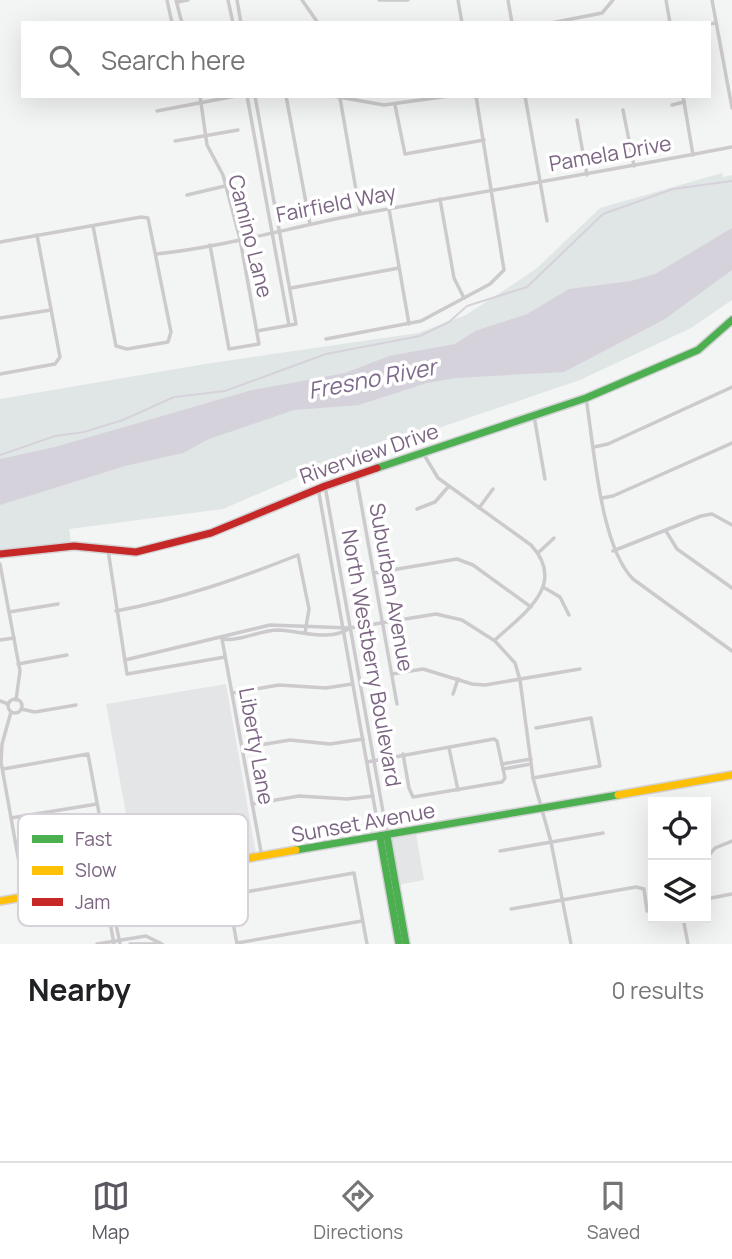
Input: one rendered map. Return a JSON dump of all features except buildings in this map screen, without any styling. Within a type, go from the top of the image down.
[{"type":"street","points":[[167,0],[172,21]]},
{"type":"street","points":[[182,21],[177,1],[188,0]]},
{"type":"street","points":[[228,0],[233,21]]},
{"type":"street","points":[[237,0],[241,21]]},
{"type":"street","points":[[302,0],[316,21]]},
{"type":"street","points":[[379,0],[408,0]]},
{"type":"street","points":[[458,0],[462,21]]},
{"type":"street","points":[[508,0],[512,21]]},
{"type":"street","points":[[561,21],[602,13],[613,0]]},
{"type":"street","points":[[666,0],[670,21]]},
{"type":"street","points":[[712,0],[732,108]]},
{"type":"street","points":[[711,24],[716,23]]},
{"type":"street","name":"Camino Lane","points":[[200,98],[205,135],[225,186],[240,239],[260,344],[229,349],[211,245]]},
{"type":"street","points":[[157,111],[226,98]]},
{"type":"street","points":[[247,98],[289,326]]},
{"type":"street","points":[[255,98],[296,324],[257,331]]},
{"type":"street","points":[[286,98],[310,224]]},
{"type":"street","points":[[360,214],[340,98],[360,103],[395,105],[437,98]]},
{"type":"street","points":[[326,339],[410,325],[490,284],[504,270],[476,98]]},
{"type":"street","points":[[525,98],[547,221]]},
{"type":"street","points":[[683,98],[693,155]]},
{"type":"street","points":[[672,105],[684,102]]},
{"type":"street","points":[[395,105],[405,154],[484,140]]},
{"type":"street","points":[[623,110],[634,166]]},
{"type":"street","points":[[577,120],[587,175]]},
{"type":"street","points":[[175,141],[237,130]]},
{"type":"street","name":"Pamela Drive","points":[[492,189],[587,175],[732,148]]},
{"type":"street","points":[[187,195],[225,186]]},
{"type":"street","name":"Fairfield Way","points":[[156,254],[186,251],[280,229],[492,189]]},
{"type":"street","points":[[440,199],[454,278],[464,298]]},
{"type":"street","points":[[388,209],[410,325]]},
{"type":"street","points":[[0,242],[93,226],[148,218],[170,339],[164,343],[118,349],[93,226]]},
{"type":"street","points":[[0,374],[58,362],[60,357],[37,236]]},
{"type":"street","points":[[291,288],[399,268]]},
{"type":"street","points":[[0,318],[51,310]]},
{"type":"street","name":"Riverview Drive","points":[[0,554],[74,546],[143,551],[211,533],[321,487],[586,398],[698,350],[732,320]]},
{"type":"street","points":[[594,447],[608,444],[732,387]]},
{"type":"street","points":[[586,398],[602,498],[613,551],[621,567],[633,579],[732,651]]},
{"type":"street","points":[[534,416],[545,479]]},
{"type":"street","points":[[602,498],[613,496],[732,443]]},
{"type":"street","points":[[423,453],[430,469],[538,553],[544,568],[543,587],[531,607],[495,640]]},
{"type":"street","name":"Suburban Avenue","points":[[356,475],[397,704]]},
{"type":"street","points":[[417,509],[435,502],[449,486]]},
{"type":"street","name":"North Westberry Boulevard","points":[[321,487],[352,684],[373,796],[384,836]]},
{"type":"street","name":"North Westberry Boulevard","points":[[321,487],[351,628],[384,836]]},
{"type":"street","points":[[480,508],[493,489]]},
{"type":"street","points":[[613,551],[712,514],[732,525]]},
{"type":"street","points":[[665,530],[677,549],[732,588]]},
{"type":"street","points":[[538,553],[554,538]]},
{"type":"street","points":[[108,550],[127,674],[225,657]]},
{"type":"street","points":[[116,611],[165,602],[233,581],[298,555],[309,609],[306,630]]},
{"type":"street","points":[[374,573],[457,559],[472,565],[531,607]]},
{"type":"street","points":[[0,565],[20,681],[16,699],[8,704]]},
{"type":"street","points":[[543,587],[560,597],[569,615]]},
{"type":"street","points":[[9,612],[58,604]]},
{"type":"street","points":[[306,630],[343,626],[351,628],[436,614],[449,615],[495,640],[515,663],[520,680],[533,778],[551,842],[571,944]]},
{"type":"street","points":[[125,660],[270,630],[344,633],[351,628]]},
{"type":"street","points":[[0,640],[13,638]]},
{"type":"street","name":"Liberty Lane","points":[[222,639],[262,858]]},
{"type":"street","points":[[18,664],[67,655]]},
{"type":"street","points":[[392,674],[423,669],[485,685],[580,669]]},
{"type":"street","points":[[453,694],[458,679]]},
{"type":"street","points":[[232,693],[279,685],[326,688],[352,684]]},
{"type":"street","points":[[16,699],[20,702],[21,709]]},
{"type":"street","points":[[0,701],[8,704],[11,712],[2,744],[3,769],[18,856]]},
{"type":"street","points":[[21,709],[35,712],[76,705]]},
{"type":"street","points":[[11,712],[17,713],[21,709]]},
{"type":"street","points":[[533,778],[600,766],[591,718],[538,727]]},
{"type":"street","points":[[242,748],[290,740],[330,744],[363,739]]},
{"type":"street","points":[[367,762],[403,754],[496,740],[504,780],[486,786],[413,797],[403,754]]},
{"type":"street","points":[[449,747],[458,790]]},
{"type":"street","points":[[3,769],[88,754],[99,814]]},
{"type":"street","points":[[503,766],[531,761]]},
{"type":"street","name":"Sunset Avenue","points":[[248,860],[732,775]]},
{"type":"street","points":[[252,804],[299,796],[347,799],[373,796]]},
{"type":"street","points":[[36,814],[97,804]]},
{"type":"street","points":[[11,818],[18,817]]},
{"type":"street","points":[[500,851],[603,833]]},
{"type":"street","points":[[384,836],[399,944]]},
{"type":"street","points":[[384,836],[406,944]]},
{"type":"street","points":[[711,853],[715,848],[732,841]]},
{"type":"street","points":[[248,892],[354,873],[368,944]]},
{"type":"street","points":[[511,909],[636,887],[644,889],[648,911]]},
{"type":"street","points":[[711,898],[732,894]]},
{"type":"street","name":"Sunset Avenue","points":[[0,901],[18,898]]},
{"type":"street","points":[[234,926],[237,944],[363,921]]},
{"type":"street","points":[[685,923],[688,944]]},
{"type":"street","points":[[97,944],[146,936],[162,944]]},
{"type":"street","points":[[130,944],[156,944]]},
{"type":"shaded area","points":[[722,173],[723,177],[732,175],[732,300],[691,328],[580,380],[309,472],[223,509],[69,529],[71,542],[0,550],[0,399],[205,364],[418,333],[466,315],[537,268],[600,208]]},
{"type":"shaded area","points":[[226,684],[256,854],[248,855],[248,814],[126,814],[106,704]]},
{"type":"shaded area","points":[[416,834],[424,880],[398,885],[390,838]]},
{"type":"water","name":"Fresno River","points":[[732,228],[732,270],[665,319],[564,372],[456,378],[427,383],[359,405],[294,410],[209,439],[183,453],[125,466],[0,505],[0,459],[55,447],[252,390],[345,373],[389,356],[455,344],[475,331],[527,314],[569,289],[631,281],[655,274]]},
{"type":"waterway","points":[[0,455],[55,436],[84,432],[123,420],[174,397],[225,391],[326,354],[420,336],[449,322],[467,306],[527,287],[603,214],[673,189],[732,181]]},
{"type":"traffic: fast","points":[[377,468],[586,398],[698,350],[732,320]]},
{"type":"traffic: fast","points":[[296,850],[618,795]]},
{"type":"traffic: fast","points":[[387,836],[406,944]]},
{"type":"traffic: fast","points":[[380,837],[399,944]]},
{"type":"traffic: slow","points":[[618,795],[732,775]]},
{"type":"traffic: slow","points":[[248,858],[296,850]]},
{"type":"traffic: slow","points":[[0,901],[18,898]]},
{"type":"traffic: jam","points":[[0,554],[74,546],[136,552],[211,533],[325,486],[377,468]]}]
